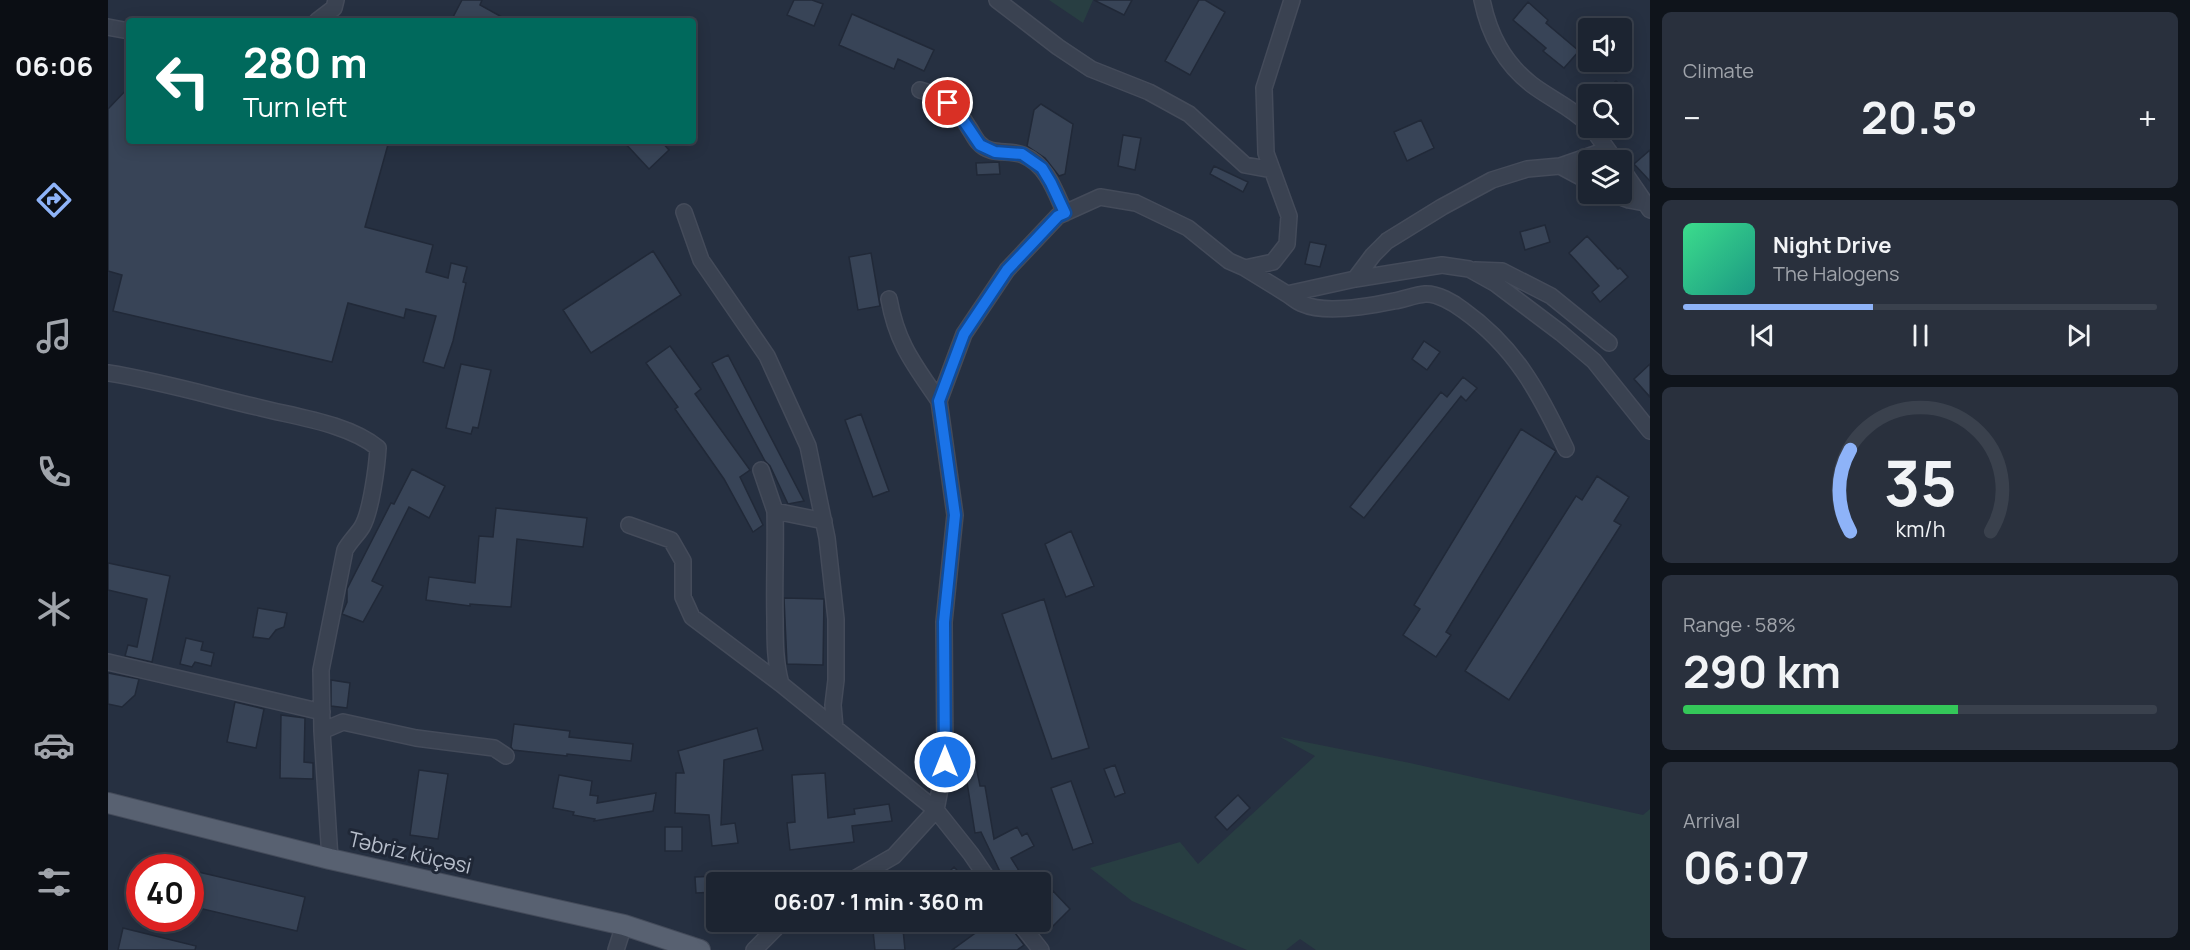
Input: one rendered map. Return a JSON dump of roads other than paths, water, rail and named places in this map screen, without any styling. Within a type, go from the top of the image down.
[{"type":"main road","name":"Təbriz küçəsi","points":[[108,803],[330,859],[624,925],[700,950]]},
{"type":"street","points":[[321,18],[333,8],[336,0]]},
{"type":"street","points":[[997,0],[1091,69],[1149,92],[1189,114],[1245,165],[1272,170]]},
{"type":"street","points":[[1245,268],[1274,262],[1287,244],[1289,216],[1266,153],[1264,88],[1292,0]]},
{"type":"street","points":[[1482,0],[1488,26],[1506,59],[1531,84],[1578,115]]},
{"type":"street","points":[[108,27],[126,30]]},
{"type":"street","points":[[920,90],[938,95],[957,111],[980,145],[995,152],[1022,154],[1042,168],[1065,213]]},
{"type":"street","points":[[1355,279],[1387,241],[1461,196],[1511,172],[1578,162]]},
{"type":"street","points":[[1560,166],[1578,176]]},
{"type":"street","points":[[1632,184],[1647,207]]},
{"type":"street","points":[[939,401],[964,334],[1007,270],[1058,216],[1100,197],[1136,203],[1188,228],[1229,261],[1245,268],[1303,304],[1320,308],[1372,304],[1428,293],[1453,303],[1486,326],[1516,360],[1545,405],[1566,449]]},
{"type":"street","points":[[1632,201],[1647,207]]},
{"type":"street","points":[[684,212],[701,260],[767,356],[808,446],[824,521],[836,619],[836,680],[833,705],[836,728]]},
{"type":"street","points":[[1287,294],[1355,279],[1442,265],[1502,271],[1551,296],[1609,343]]},
{"type":"street","points":[[1469,269],[1496,284],[1594,361],[1650,431]]},
{"type":"street","points":[[866,872],[894,856],[936,810],[945,762],[944,622],[955,515],[939,401],[904,350],[893,322],[889,299]]},
{"type":"street","points":[[108,373],[178,387],[334,426],[368,440],[378,448],[377,464],[363,526],[345,550],[321,670],[322,731],[330,859]]},
{"type":"street","points":[[760,470],[775,512],[776,549],[773,580],[776,665],[781,684]]},
{"type":"street","points":[[775,512],[824,521]]},
{"type":"street","points":[[629,525],[671,540],[683,561],[683,597],[692,617],[781,684],[936,810],[983,872]]},
{"type":"street","points":[[108,662],[322,712]]},
{"type":"street","points":[[322,731],[343,722],[416,738],[494,748],[506,756]]},
{"type":"street","points":[[616,950],[624,925]]},
{"type":"street","points":[[754,950],[772,932]]},
{"type":"street","points":[[1027,932],[1041,950]]}]
